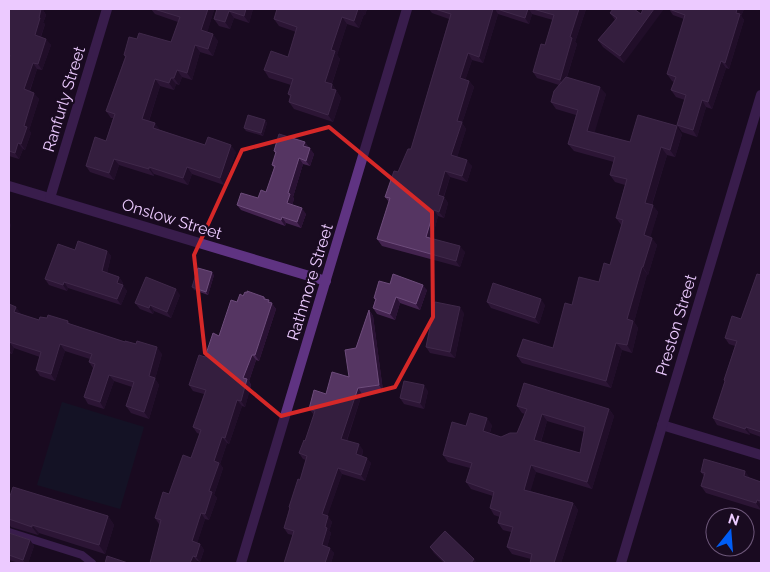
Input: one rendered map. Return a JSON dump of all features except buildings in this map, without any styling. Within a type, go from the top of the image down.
[{"type":"street","name":"Ranfurly Street","points":[[50,198],[107,9]]},
{"type":"street","name":"Rathmore Street","points":[[242,563],[407,9]]},
{"type":"street","name":"Preston Street","points":[[620,563],[761,95]]},
{"type":"street","name":"Onslow Street","points":[[9,186],[326,281]]},
{"type":"street","points":[[662,425],[761,455]]},
{"type":"lane","points":[[9,532],[82,554],[92,563]]},
{"type":"highlighted area","points":[[329,127],[432,212],[433,317],[395,387],[281,416],[205,353],[194,255],[242,150]]},
{"type":"shaded area","points":[[62,402],[144,427],[120,509],[37,485]]}]
